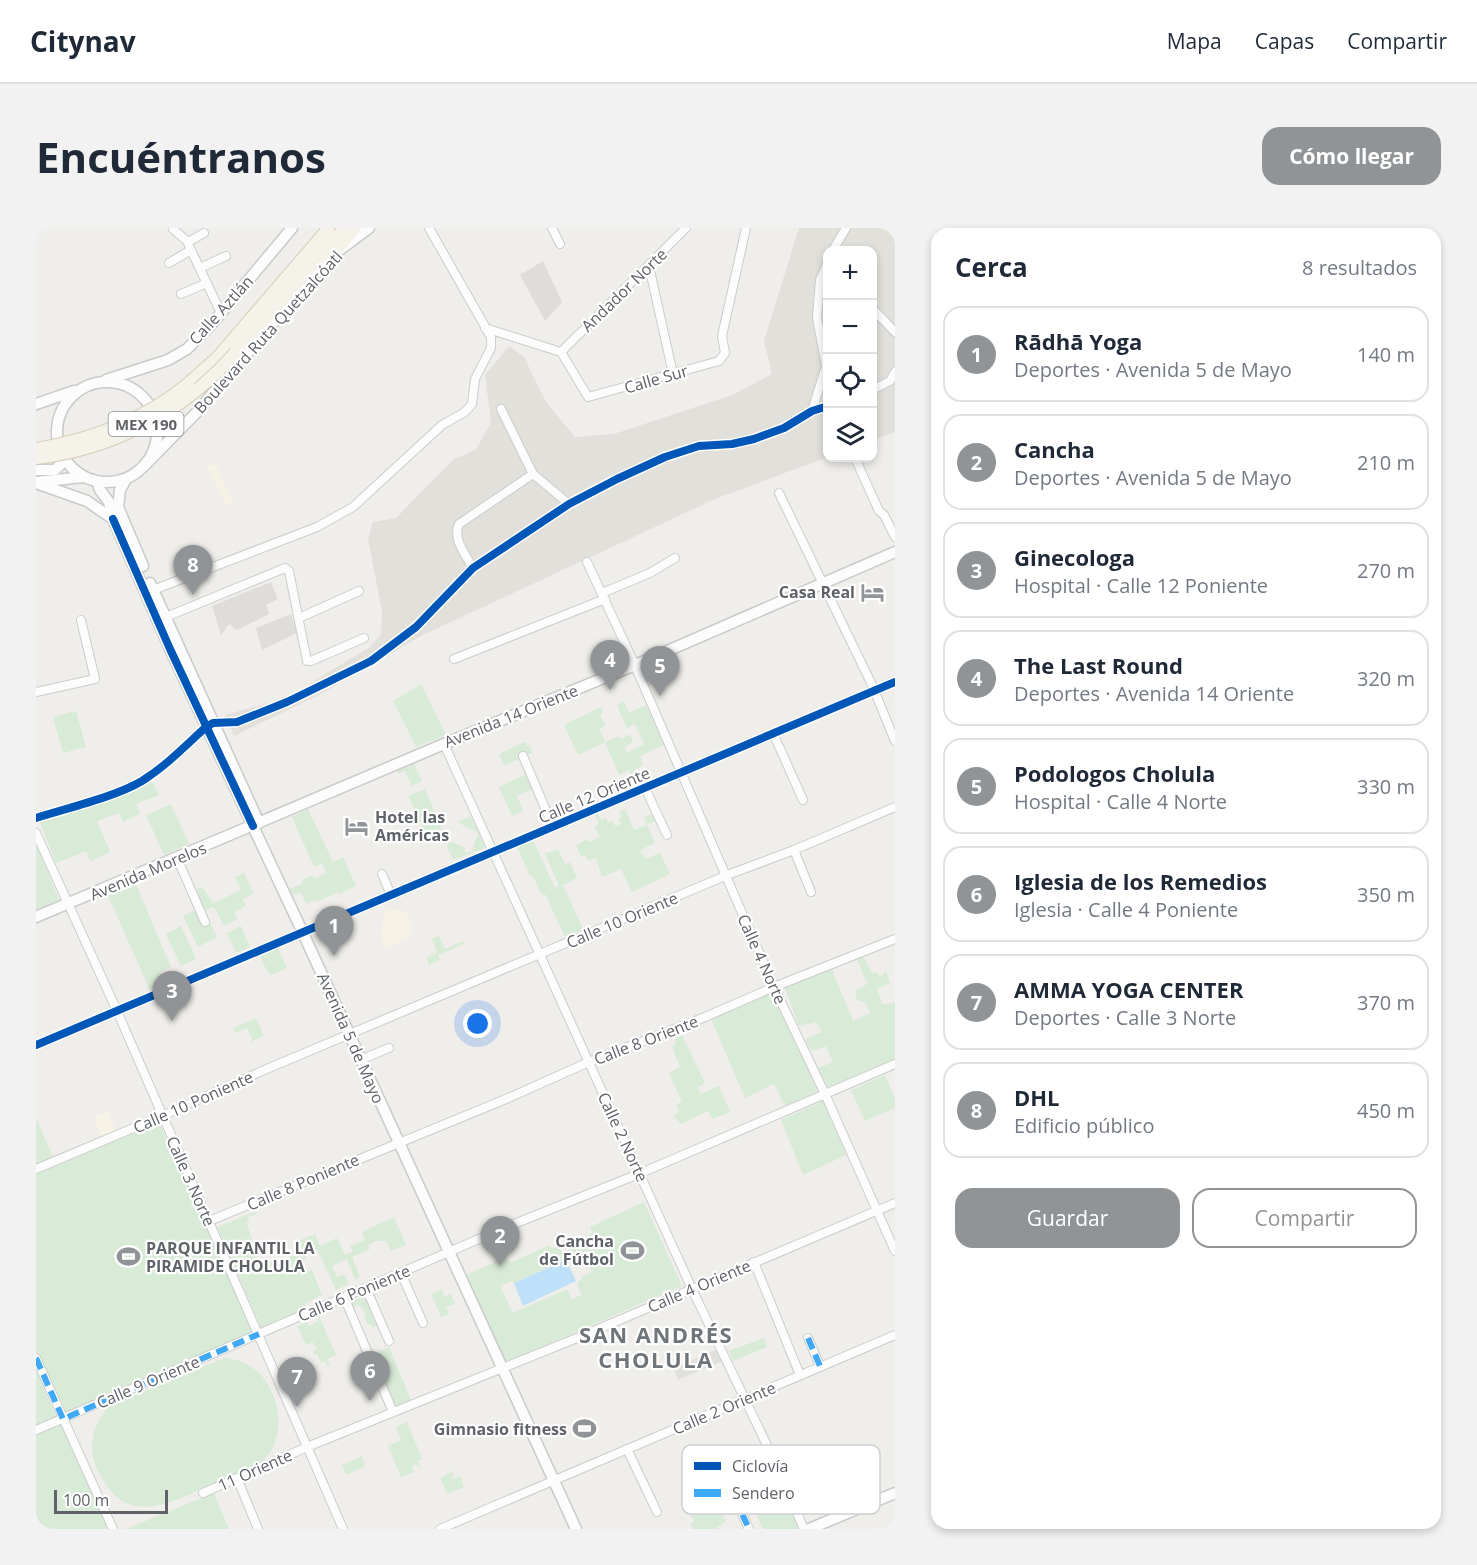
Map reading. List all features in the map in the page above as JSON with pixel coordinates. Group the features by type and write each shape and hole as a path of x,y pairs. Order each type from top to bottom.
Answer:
{"main road":[{"name":"Calle Aztlán","path":"100,382 178,355 197,339 221,313 292,228"},
{"name":"MEX 190","path":"36,458 98,445 147,424 191,396 235,353 345,228"},
{"path":"330,257 355,228"},
{"name":"Boulevard Ruta Quetzalcóatl","path":"144,466 196,413 330,257 369,228"},
{"name":"Boulevard Ruta Quetzalcóatl","path":"36,449 72,442 115,427 156,408 188,384 218,357 327,230"},
{"path":"36,404 100,382 111,382 132,388 148,404 153,413 157,435 151,456 144,466 126,479 97,482 83,477 62,457 57,443 56,428 60,413 68,399 80,389"},
{"path":"36,470 55,470 61,464 62,457"},
{"path":"36,483 83,477"},
{"name":"Avenida 5 de Mayo","path":"126,479 118,496 119,512 166,617 210,725"},
{"path":"87,501 94,493 97,482"},
{"name":"Avenida 5 de Mayo","path":"97,482 109,502 113,519 256,824 360,1060 576,1529"},
{"path":"36,483 87,501 113,519"},
{"name":"Avenida 14 Oriente","path":"256,824 635,665 895,552"},
{"name":"Avenida Morelos","path":"36,917 256,824"},
{"path":"880,1499 895,1493"},
{"path":"807,1529 844,1514"}],"street":[{"path":"153,590 318,527 353,507 442,425 465,412 472,404 475,379 491,348 491,337 429,228"},
{"path":"552,228 560,244"},
{"name":"Andador Norte","path":"561,352 686,228"},
{"name":"Calle Sur","path":"561,352 588,397 723,358 725,353 722,336 746,228"},
{"path":"835,246 846,228"},
{"path":"173,229 190,246 221,313"},
{"path":"169,263 204,233"},
{"path":"840,237 841,246"},
{"path":"200,268 226,256"},
{"path":"649,266 673,374"},
{"path":"823,273 820,280 817,318 823,354"},
{"path":"181,294 207,283"},
{"path":"877,312 895,332"},
{"path":"485,328 561,352"},
{"path":"877,388 890,381 895,372"},
{"path":"812,411 823,377"},
{"path":"36,818 139,783 159,770 210,725 237,723 287,702 371,661 416,627 473,568 569,504 665,457 699,446 732,444 754,439 784,428 823,407"},
{"path":"501,409 533,474 569,504"},
{"path":"857,462 879,511 884,515 895,537"},
{"path":"473,568 457,540 455,531 459,525 533,474"},
{"path":"779,494 824,583 895,741"},
{"path":"454,658 603,596 675,558"},
{"name":"Calle 4 Norte","path":"586,561 635,665 774,987 895,1251"},
{"path":"166,617 285,568 289,571 307,661 364,638"},
{"path":"299,618 359,591"},
{"path":"36,692 95,679 81,620"},
{"name":"Calle 12 Oriente","path":"36,1046 895,682"},
{"path":"773,734 803,800"},
{"name":"Calle 2 Norte","path":"444,744 692,1289 767,1445"},
{"path":"523,756 554,826"},
{"path":"645,788 667,835"},
{"name":"Calle 10 Oriente","path":"349,1035 725,876 794,850 895,807"},
{"name":"Calle 3 Norte","path":"36,833 70,904 343,1529"},
{"path":"794,850 811,892"},
{"path":"177,858 205,922"},
{"path":"382,874 391,895"},
{"name":"Calle 8 Oriente","path":"398,1142 589,1062 895,939"},
{"name":"Calle 10 Poniente","path":"36,1169 349,1035"},
{"path":"360,1060 389,1048"},
{"name":"Calle 6 Poniente","path":"259,1334 895,1064"},
{"name":"Calle 8 Poniente","path":"209,1221 398,1142"},
{"name":"Calle 4 Oriente","path":"393,1412 895,1203"},
{"path":"754,1262 800,1375"},
{"path":"401,1273 423,1323"},
{"path":"366,1288 389,1341"},
{"path":"347,1304 393,1412"},
{"name":"Calle 9 Oriente","path":"36,1430 259,1334"},
{"name":"Calle 2 Oriente","path":"440,1529 895,1335"},
{"path":"808,1338 819,1366"},
{"path":"36,1358 113,1529"},
{"name":"11 Oriente","path":"203,1492 393,1412"},
{"path":"627,1449 657,1512"},
{"path":"237,1478 258,1529"},
{"path":"742,1514 749,1529"},
{"name":"Calle 2 Norte","path":"800,1514 807,1529"}],"shaded area":[{"path":"799,228 895,228 895,432 877,439 877,246 823,246 823,458 715,499 423,635 319,695 234,736 225,715 286,698 370,647 381,634 382,611 368,539 373,522 396,518 453,460 476,449 491,423 485,375 509,346 524,357 546,402 575,437 614,434 732,395 772,374 764,341"},
{"path":"543,261 562,302 545,321 520,275"},
{"path":"215,464 234,503 227,506 207,467"},
{"path":"271,582 278,599 266,605 269,614 237,630 229,624 221,635 212,606"},
{"path":"291,614 297,633 262,650 256,628"},
{"path":"388,909 406,912 407,920 412,921 411,938 401,939 401,942 386,949 381,936 385,912"},
{"path":"108,1112 117,1134 102,1141 94,1116"},
{"path":"718,1349 723,1361 678,1380 673,1368"}],"green space":[{"path":"421,684 446,735 416,747 393,701"},
{"path":"624,701 629,713 646,705 664,745 640,756 643,765 635,769 641,782 636,784 629,770 619,775 605,742 619,736 621,739 630,734 633,742 624,747 627,753 644,744 635,724 627,728 617,705"},
{"path":"601,707 603,712 600,714 605,726 599,729 605,742 578,755 564,725"},
{"path":"76,711 86,747 63,753 53,717"},
{"path":"525,742 532,753 504,766 499,754"},
{"path":"414,764 422,781 412,786 405,771 398,774 397,771"},
{"path":"528,773 534,788 517,796 523,811 512,816 499,787"},
{"path":"152,781 159,795 136,804 140,814 123,822 119,813 97,821 110,852 90,861 86,851 56,863 40,823 132,785 134,789"},
{"path":"425,789 442,829 426,835 408,796"},
{"path":"171,804 189,844 164,855 146,815"},
{"path":"308,809 333,862 343,857 356,886 317,902 316,899 306,904 301,892 293,895 290,889 303,883 302,880 312,875 314,879 326,873 322,863 314,867 292,817"},
{"path":"625,809 634,830 647,825 655,843 640,850 645,859 660,853 670,874 632,892 621,869 602,877 596,858 588,861 585,855 581,857 576,845 587,839 589,842 600,837 594,826 599,824 594,813 597,812 601,820 606,818 608,823 612,821 615,826 621,824 618,818 621,817 619,812"},
{"path":"654,813 657,820 647,825 644,817"},
{"path":"471,816 485,848 453,860 447,847 449,841 465,848 464,851 467,853 472,851 478,833 457,822"},
{"path":"533,840 555,888 559,886 545,854 558,849 565,864 570,862 577,878 563,885 583,929 565,937 545,894 542,895 532,875 530,876 517,847"},
{"path":"36,844 60,902 36,912"},
{"path":"244,873 254,893 243,899 246,906 234,912 237,919 224,926 214,907 205,911 194,891 202,887 213,903 241,890 235,877"},
{"path":"135,882 171,967 160,972 165,984 150,990 108,896"},
{"path":"197,909 204,924 210,922 217,937 198,947 183,916"},
{"path":"181,926 196,959 181,966 166,934"},
{"path":"241,926 250,947 236,953 227,933"},
{"path":"439,936 445,949 463,941 464,944 438,955 440,960 429,965 426,958 437,953 432,939"},
{"path":"278,948 287,968 271,975 260,956"},
{"path":"863,956 872,973 875,972 881,977 886,971 890,983 877,989 883,1005 895,1002 895,1059 828,1088 818,1068 833,1062 826,1046 812,1051 805,1039 822,1032 816,1022 799,1026 784,986 831,967 853,1021 870,1013 866,1003 857,1000 855,991 867,984 857,959"},
{"path":"773,991 818,1092 785,1106 774,1084 745,1098 711,1019"},
{"path":"256,1018 264,1036 251,1042 247,1028 236,1033 233,1028"},
{"path":"682,1035 705,1083 697,1087 700,1094 719,1086 730,1112 712,1119 708,1111 681,1124 676,1118 672,1119 679,1111 677,1104 682,1102 669,1073 680,1067 672,1046 676,1044 675,1039"},
{"path":"885,1075 895,1099 895,1108 865,1121 851,1090"},
{"path":"823,1101 846,1155 803,1175 781,1120"},
{"path":"36,1118 54,1159 36,1165"},
{"name":"PARQUE INFANTIL LA PIRAMIDE CHOLULA","path":"159,1122 256,1334 63,1418 36,1356 36,1171"},
{"path":"644,1202 682,1286 506,1362 462,1277 506,1257 510,1263 550,1245 552,1249 559,1245 563,1253 584,1242 583,1238 592,1233 590,1227","holes":["584,1258 592,1272 583,1276 577,1285 582,1295 572,1299 567,1289 513,1313 500,1286 512,1281 514,1283 565,1260 568,1264"]},
{"path":"256,1211 257,1214 248,1217 249,1221 246,1222 261,1265 275,1260 277,1263 303,1251 299,1241 315,1234 320,1246 337,1238 345,1255 353,1252 350,1246 365,1240 362,1232 394,1217 406,1245 391,1251 386,1241 376,1241 368,1245 370,1249 352,1257 360,1277 355,1279 347,1259 332,1266 337,1277 344,1274 349,1284 336,1290 317,1249 305,1254 306,1259 301,1261 308,1272 312,1270 322,1295 305,1303 308,1309 262,1329 217,1227"},
{"path":"442,1289 445,1297 451,1294 455,1304 446,1307 449,1314 441,1317 431,1294"},
{"path":"364,1296 377,1326 372,1328 370,1324 368,1325 364,1316 366,1314 359,1305 351,1308 348,1303"},
{"path":"319,1316 336,1355 327,1359 330,1366 328,1367 325,1361 321,1363 317,1354 315,1355 313,1351 317,1349 313,1342 306,1345 297,1326 307,1321 309,1326 319,1321 317,1317"},
{"path":"764,1338 767,1347 733,1361 729,1351"},
{"path":"389,1347 411,1400 392,1408 370,1355"},
{"path":"224,1358 238,1360 250,1366 268,1385 277,1406 278,1418 276,1440 271,1450 255,1466 166,1503 146,1507 136,1506 118,1498 99,1473 92,1446 98,1422 109,1406"},
{"path":"36,1371 56,1417 36,1425"},
{"path":"60,1422 108,1529 36,1529 36,1433"},
{"path":"407,1422 422,1459 417,1461 422,1468 412,1466 414,1472 401,1477 388,1446 401,1440 396,1427"},
{"path":"362,1456 365,1466 346,1475 342,1465"},
{"path":"451,1471 454,1475 453,1479 460,1476 464,1487 447,1494 440,1478 449,1473 452,1474"},
{"path":"214,1493 229,1529 126,1529"},
{"path":"685,1514 723,1514 726,1522 717,1527 718,1529 692,1529 691,1523 694,1521 691,1515"},
{"path":"792,1514 799,1529 763,1529 757,1516"}],"water":[{"path":"566,1260 576,1281 523,1306 514,1283"}],"marked path":[{"path":"36,1358 63,1419 259,1334"},
{"path":"808,1338 820,1366"},
{"path":"742,1514 749,1529"}],"cycle path":[{"path":"36,818 131,787 159,769 213,723 237,722 287,702 371,661 416,627 473,568 569,504 665,457 699,446 732,444 754,439 784,428 812,411 823,408"},
{"path":"113,519 170,649 253,826"},
{"path":"36,1045 895,682"}],"place":[{"name":"Casa Real","path":"873,592"},
{"name":"DHL","path":"193,595"},
{"name":"The Last Round","path":"610,690"},
{"name":"Podologos Cholula","path":"660,696"},
{"name":"Hotel las Américas","path":"357,826"},
{"name":"Rādhā Yoga","path":"334,956"},
{"name":"Ginecologa","path":"172,1021"},
{"name":"Cancha de Fútbol","path":"632,1250"},
{"name":"PARQUE INFANTIL LA PIRAMIDE CHOLULA","path":"128,1257"},
{"name":"Cancha","path":"500,1266"},
{"name":"Iglesia de los Remedios","path":"370,1401"},
{"name":"AMMA YOGA CENTER","path":"297,1407"},
{"name":"Gimnasio fitness","path":"585,1429"}],"district":[{"name":"SAN ANDRÉS CHOLULA","path":"656,1346"}]}
